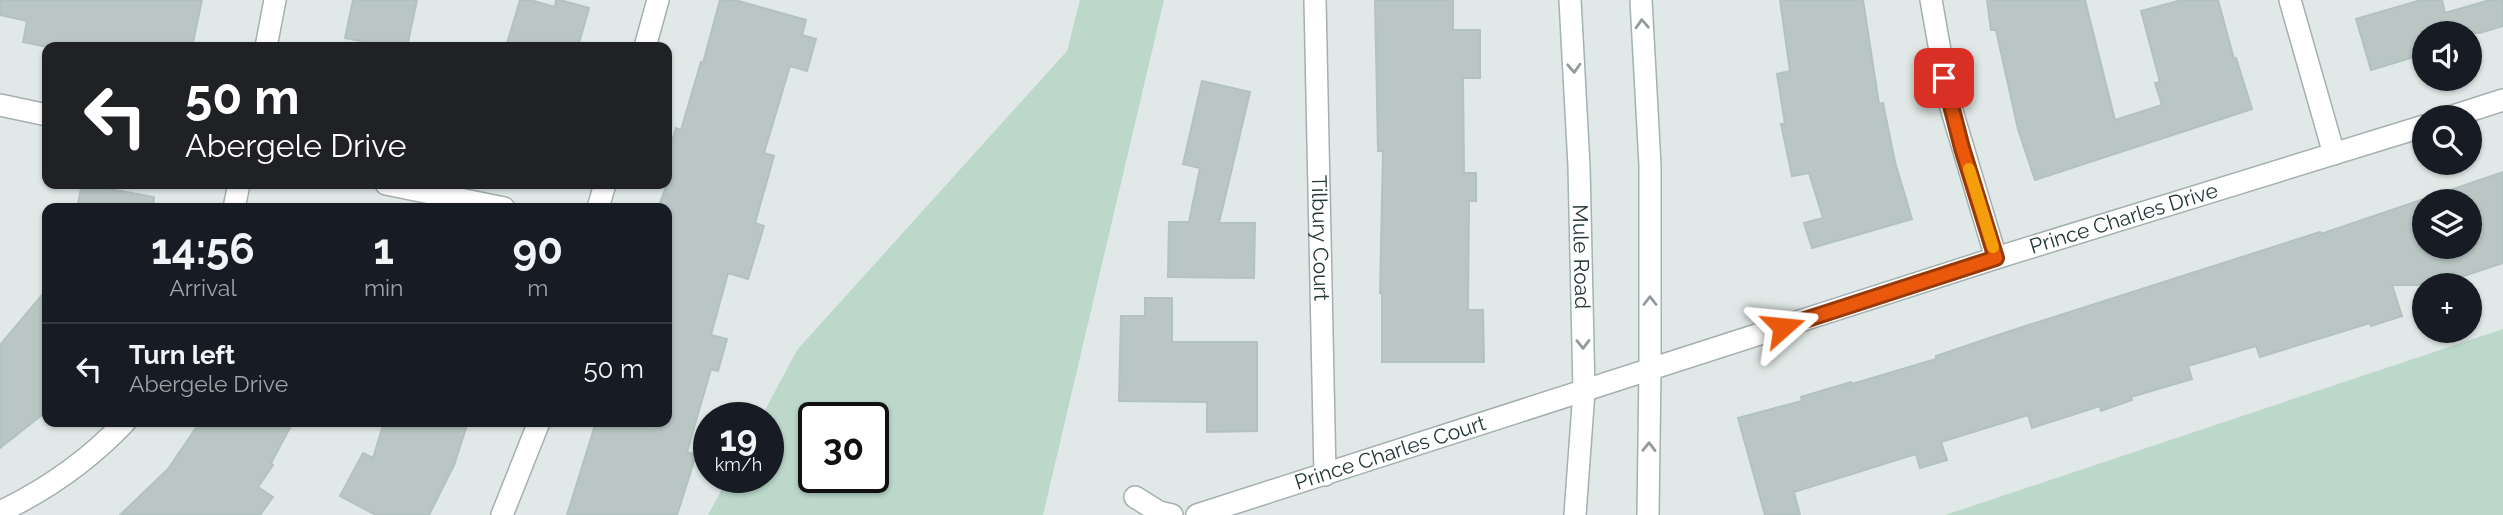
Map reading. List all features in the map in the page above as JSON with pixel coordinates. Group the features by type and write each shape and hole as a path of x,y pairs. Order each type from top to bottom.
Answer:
{"street":[{"path":"267,42 275,0"},
{"path":"646,42 658,0"},
{"name":"Tilbury Court","path":"1314,0 1325,475"},
{"name":"Mule Road","path":"1570,0 1579,166 1584,391 1575,515"},
{"path":"1641,0 1650,165 1648,515"},
{"path":"1931,0 1950,101 1996,258"},
{"path":"2290,0 2334,154"},
{"path":"2482,107 2503,100"},
{"path":"0,106 42,114"},
{"name":"Prince Charles Drive","path":"1584,391 1996,258 2412,130"},
{"path":"411,189 479,203"},
{"name":"Prince Charles Court","path":"1197,515 1584,391"},
{"path":"0,512 44,488 105,443 120,427"},
{"path":"502,515 537,427"},
{"path":"1135,497 1159,512 1172,515"}],"green space":[{"path":"1080,0 1164,0 1043,515 708,515 720,493 784,493 784,402 769,402 797,350 1067,51"},
{"path":"2503,329 2503,515 1945,515 2461,343 2482,343 2482,336"}],"building":[{"path":"0,0 202,0 193,42 42,42 42,46 23,42 27,21 0,15"},
{"path":"353,0 417,0 408,42 365,42 345,38"},
{"path":"520,0 555,7 556,0 560,0 589,8 579,42 507,42"},
{"path":"720,0 735,0 806,20 802,35 816,39 807,71 790,66 764,153 774,156 755,223 764,226 748,279 728,273 711,335 727,339 718,371 711,369 701,402 693,402 693,431 687,452 693,454 693,464 677,515 567,515 594,427 672,427 672,203 660,203 665,189 672,189 672,142 676,128 681,130 701,62 703,63"},
{"path":"1375,0 1453,0 1453,30 1480,30 1480,78 1463,78 1464,173 1476,173 1476,201 1469,201 1468,310 1483,310 1484,362 1382,362 1380,293 1383,151 1378,151"},
{"path":"1780,0 1863,0 1879,104 1883,103 1895,162 1912,219 1812,248 1804,223 1823,218 1809,173 1792,176 1781,124 1785,124 1777,74 1790,71"},
{"path":"1987,0 2085,0 2115,120 2162,105 2155,83 2160,82 2141,11 2182,0 2218,0 2234,59 2236,58 2252,109 2035,180 2018,129 1996,30 1991,30"},
{"path":"2421,0 2442,0 2445,13 2490,0 2503,0 2503,26 2482,32 2482,21 2412,21 2412,58 2371,70 2356,19"},
{"path":"1202,81 1250,92 1219,223 1255,223 1254,278 1168,277 1169,222 1189,222 1200,168 1183,164"},
{"path":"2503,172 2503,263 2473,273 2412,273 2412,285 2392,285 2402,316 2371,326 2370,323 2260,357 2256,346 2188,366 2192,379 2131,397 2132,400 2101,411 2100,406 2032,428 2028,415 1941,442 1947,460 1920,468 1916,454 1794,492 1800,515 1765,515 1738,418 1802,401 1801,397 1851,382 1852,384 1936,359 1936,356 2004,333 2320,232 2321,234 2412,203 2412,259 2482,259 2482,189 2453,189"},
{"path":"81,189 110,189 154,197 153,203 78,203"},
{"path":"42,295 42,415 0,448 0,345"},
{"path":"1145,298 1172,298 1172,342 1257,342 1257,431 1207,432 1207,402 1119,401 1121,316 1145,316"},
{"path":"197,427 290,427 271,463 273,465 258,487 273,497 260,515 120,515 168,469"},
{"path":"382,427 466,427 454,465 429,515 376,515 340,496 363,453 373,458"}],"slow traffic":[{"path":"1969,169 1993,247"}],"route":[{"path":"1783,327 1996,258 1962,148 1944,78"}]}
